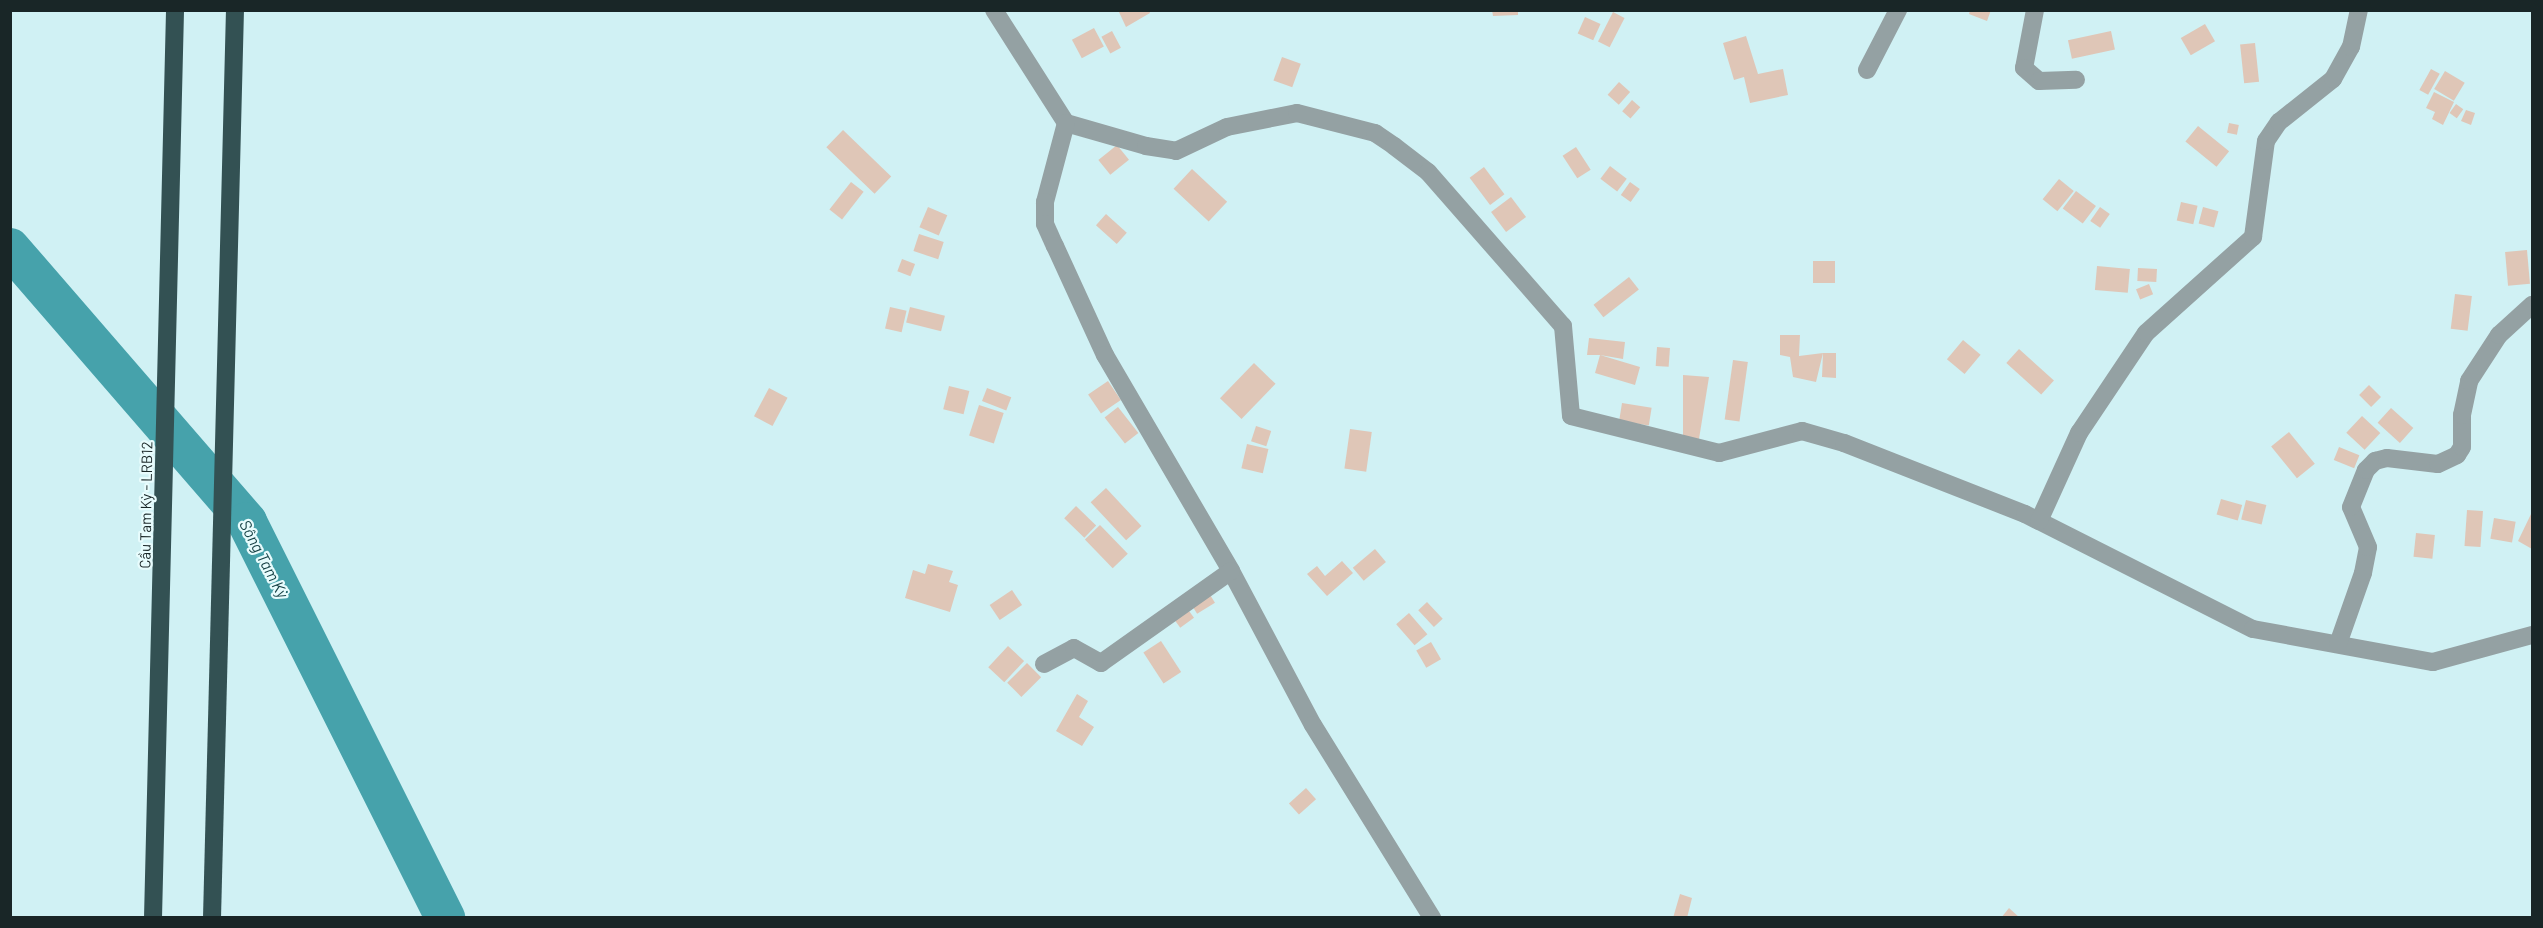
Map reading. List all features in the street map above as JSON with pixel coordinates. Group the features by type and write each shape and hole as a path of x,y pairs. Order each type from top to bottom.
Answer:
{"highway":[{"name":"Cầu Tam Kỳ - LRB12","path":"153,918 175,10"},
{"path":"212,918 235,10"}],"street":[{"path":"994,10 1066,123 1176,151 1227,127 1297,113 1375,133 1428,172 1563,326 1570,416 1719,453 1802,430 1855,447 2039,521 2253,629 2433,662 2532,635"},
{"path":"1867,70 1898,10"},
{"path":"2035,10 2024,68 2039,81 2076,80"},
{"path":"2039,521 2079,434 2146,333 2253,237 2266,141 2278,122 2333,79 2351,47 2359,10"},
{"path":"1066,123 1045,201 1045,224 1105,356 1232,571 1313,725 1432,918"},
{"path":"2338,644 2365,565 2368,548 2351,507 2366,470 2375,461 2387,458 2438,464 2457,456 2462,447 2462,415 2469,381 2499,335 2532,304"},
{"path":"1044,664 1074,648 1101,663 1232,571"}],"building":[{"path":"1118,10 1149,10 1150,13 1126,27"},
{"path":"1492,10 1518,10 1518,15 1493,16"},
{"path":"1970,10 1991,10 1987,21 1969,14"},
{"path":"1613,12 1625,18 1610,47 1598,41"},
{"path":"1585,17 1601,24 1593,40 1578,33"},
{"path":"2205,24 2215,41 2191,55 2181,38"},
{"path":"1094,28 1104,47 1082,58 1072,40"},
{"path":"1112,31 1121,48 1110,53 1101,37"},
{"path":"2111,31 2115,50 2072,59 2068,40"},
{"path":"1746,36 1758,74 1783,69 1788,95 1750,103 1744,77 1734,80 1723,43"},
{"path":"2255,43 2259,82 2244,83 2240,45"},
{"path":"1282,57 1301,64 1292,87 1273,80"},
{"path":"2431,69 2440,74 2428,95 2419,90"},
{"path":"2445,71 2465,83 2454,101 2434,89"},
{"path":"1619,82 1630,92 1619,105 1608,95"},
{"path":"2434,92 2454,102 2443,125 2432,119 2435,112 2426,108"},
{"path":"1632,100 1640,107 1630,119 1622,111"},
{"path":"2456,104 2463,109 2457,118 2450,113"},
{"path":"2466,110 2475,113 2471,125 2461,121"},
{"path":"2229,123 2239,125 2237,135 2227,133"},
{"path":"2198,126 2229,151 2216,167 2185,142"},
{"path":"843,130 891,177 875,194 826,147"},
{"path":"1117,145 1129,160 1110,175 1098,160"},
{"path":"1576,147 1591,170 1577,178 1563,156"},
{"path":"1610,166 1627,179 1617,191 1600,179"},
{"path":"1484,167 1504,194 1490,205 1470,178"},
{"path":"1192,169 1227,202 1209,221 1174,189"},
{"path":"2059,179 2074,191 2057,211 2043,199"},
{"path":"851,182 864,192 842,219 829,210"},
{"path":"1630,182 1640,189 1631,202 1621,195"},
{"path":"2076,191 2096,206 2083,224 2063,209"},
{"path":"1511,197 1526,217 1506,232 1491,212"},
{"path":"2181,202 2198,206 2193,224 2177,221"},
{"path":"928,207 947,215 939,235 919,227"},
{"path":"2100,207 2110,214 2100,228 2090,221"},
{"path":"2203,207 2218,211 2214,228 2199,223"},
{"path":"1106,214 1127,233 1117,244 1096,225"},
{"path":"919,234 944,242 938,259 913,251"},
{"path":"2527,250 2530,284 2508,286 2505,252"},
{"path":"902,259 915,264 910,276 897,271"},
{"path":"1813,261 1835,261 1835,283 1813,283"},
{"path":"2097,266 2130,269 2128,293 2095,290"},
{"path":"2138,268 2157,269 2156,282 2137,281"},
{"path":"1629,277 1639,290 1603,317 1594,305"},
{"path":"2149,284 2153,294 2140,299 2136,289"},
{"path":"2455,294 2472,296 2468,331 2451,329"},
{"path":"890,307 907,311 902,332 885,328"},
{"path":"910,307 945,316 941,331 906,323"},
{"path":"1780,335 1800,335 1799,356 1823,353 1816,382 1793,377 1790,357 1780,355"},
{"path":"1589,338 1625,342 1623,359 1587,355"},
{"path":"1963,340 1981,355 1965,374 1947,359"},
{"path":"1657,347 1670,348 1669,367 1656,366"},
{"path":"2019,349 2054,380 2041,395 2006,363"},
{"path":"1823,353 1836,353 1836,378 1822,377"},
{"path":"1600,355 1640,367 1635,385 1595,373"},
{"path":"1733,360 1748,362 1740,422 1725,419"},
{"path":"1254,363 1276,384 1242,419 1220,398"},
{"path":"1683,375 1709,377 1699,439 1683,437"},
{"path":"1108,381 1121,400 1101,413 1088,394"},
{"path":"2369,385 2381,397 2371,407 2359,395"},
{"path":"949,386 969,391 964,414 943,409"},
{"path":"769,388 788,398 773,426 754,416"},
{"path":"987,388 1011,397 1006,410 982,401"},
{"path":"1622,403 1652,408 1649,425 1619,421"},
{"path":"979,405 1004,413 994,443 969,435"},
{"path":"1118,407 1138,433 1125,443 1105,417"},
{"path":"2391,408 2413,428 2400,443 2378,423"},
{"path":"2362,416 2380,433 2365,450 2346,433"},
{"path":"1256,426 1271,431 1266,446 1251,441"},
{"path":"1350,429 1372,432 1366,472 1344,469"},
{"path":"2289,432 2315,464 2297,478 2271,446"},
{"path":"1247,444 1268,449 1263,473 1241,468"},
{"path":"2339,447 2359,455 2354,468 2334,460"},
{"path":"1106,488 1141,526 1126,540 1091,502"},
{"path":"2221,499 2242,505 2238,520 2217,514"},
{"path":"2246,500 2266,505 2262,524 2241,519"},
{"path":"1076,506 1096,525 1084,538 1064,518"},
{"path":"2467,510 2483,511 2480,547 2464,546"},
{"path":"2532,512 2532,549 2518,541"},
{"path":"2494,518 2516,522 2512,543 2490,539"},
{"path":"1100,525 1128,554 1113,568 1085,540"},
{"path":"2416,533 2435,535 2432,559 2413,557"},
{"path":"1375,549 1386,562 1364,581 1353,568"},
{"path":"1342,561 1353,573 1327,596 1307,574 1317,566 1325,576"},
{"path":"928,564 953,571 949,582 958,585 950,612 905,598 913,570 925,574"},
{"path":"1012,590 1022,605 1000,620 990,605"},
{"path":"1207,590 1215,603 1197,614 1189,601"},
{"path":"1427,602 1443,619 1434,627 1418,610"},
{"path":"1184,604 1194,618 1180,628 1170,614"},
{"path":"1409,613 1427,634 1415,645 1396,624"},
{"path":"1161,641 1181,672 1164,683 1143,652"},
{"path":"1431,642 1441,659 1426,668 1416,650"},
{"path":"1008,646 1024,661 1004,682 988,667"},
{"path":"1027,663 1041,677 1021,697 1007,683"},
{"path":"1077,694 1088,701 1079,717 1094,727 1082,746 1056,731"},
{"path":"1306,788 1316,799 1299,815 1289,803"},
{"path":"1680,894 1692,898 1687,918 1673,918"},
{"path":"2009,908 2020,918 2001,918"}],"waterway":[{"name":"Sông Tam Kỳ","path":"10,248 247,522 445,918"}]}
